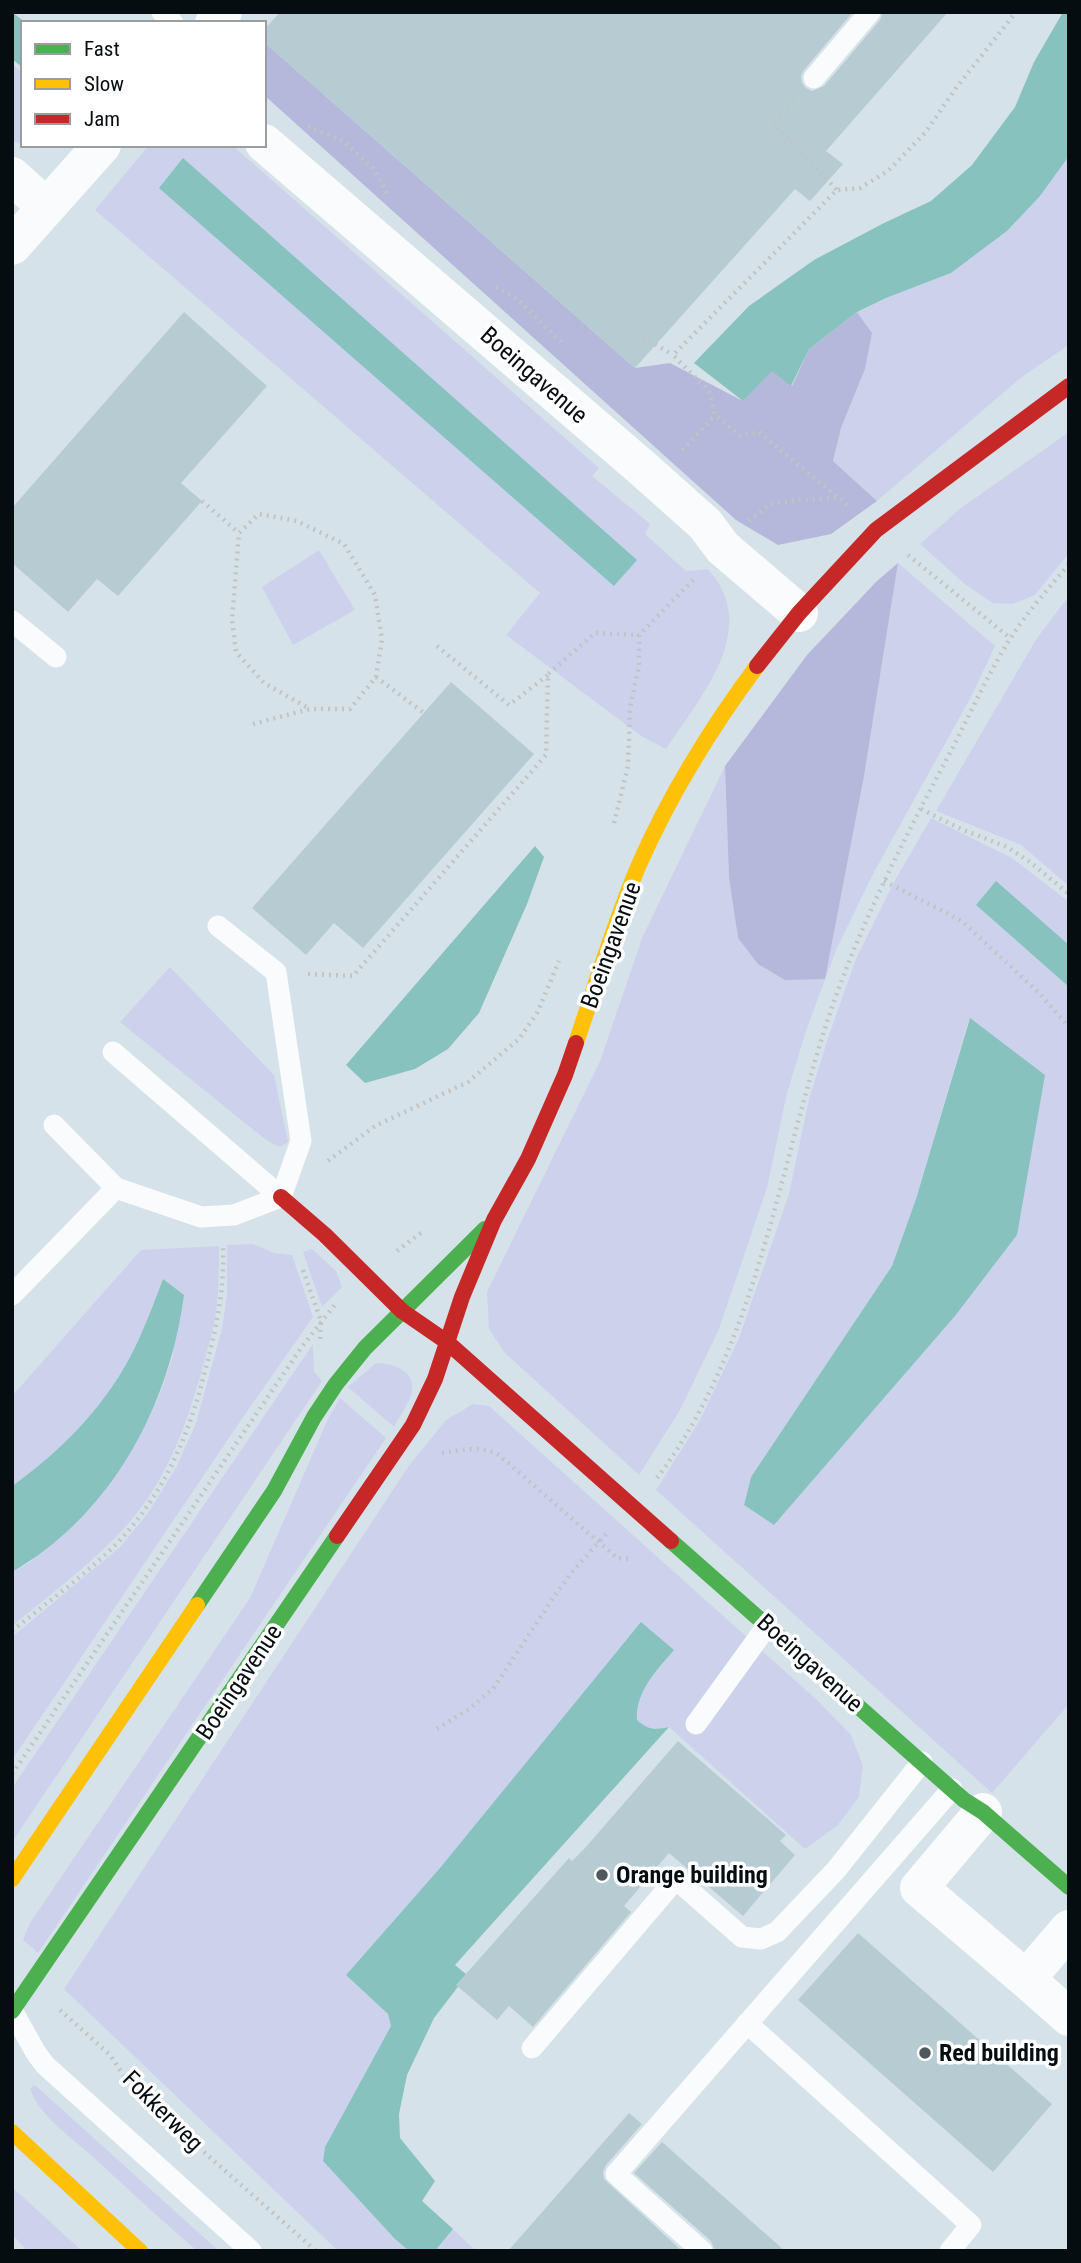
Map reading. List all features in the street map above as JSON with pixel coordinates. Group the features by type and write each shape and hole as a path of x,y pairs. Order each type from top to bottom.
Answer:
{"street":[{"name":"Boeingavenue","path":"266,145 705,524 734,536 799,613"},
{"path":"12,246 100,147"},
{"path":"12,176 46,207"},
{"name":"Boeingavenue","path":"12,2011 412,1425 435,1380 462,1297 494,1220 528,1159 565,1075 639,866 691,764 709,735 746,680 799,613 876,530 1069,386"},
{"name":"Boeingavenue","path":"281,1197 309,1219 402,1311 447,1342 952,1789 1069,1886"},
{"name":"Boeingavenue","path":"12,1879 274,1491 314,1417 336,1384 365,1348 494,1220"},
{"path":"983,1812 919,1888 1069,2017"},
{"path":"1026,1979 1069,1929"},
{"path":"12,2132 140,2251"}],"lane":[{"path":"814,78 870,12"},
{"path":"12,621 56,657"},
{"path":"54,1125 116,1188 201,1217 234,1215 281,1197 301,1141 276,972 218,926"},
{"name":"Boeingavenue","path":"113,1052 281,1197"},
{"path":"12,1295 116,1188"},
{"path":"696,1724 767,1626"},
{"path":"532,2048 676,1879 742,1937 761,1939 777,1932 836,1870 922,1762"},
{"path":"702,2251 616,2174 952,1789"},
{"name":"Fokkerweg","path":"12,2011 36,2053 46,2064 251,2251"},
{"path":"747,2023 971,2225 950,2251"}],"path":[{"path":"673,355 837,190 860,188 888,171 925,133 956,88 1016,12"},
{"path":"814,78 774,124 837,190"},
{"path":"643,337 673,355 709,391 715,415 740,436 759,432 1010,638"},
{"path":"682,451 715,415"},
{"path":"610,834 628,766 630,708 639,665 639,635 734,536 770,504 839,498"},
{"path":"202,501 240,533"},
{"path":"253,724 310,709 350,709 376,677 382,639 374,595 344,544 296,521 258,514 240,533 232,620 236,652 264,683 310,709"},
{"path":"651,1485 707,1399 730,1346 761,1259 831,1010 884,881 1010,638 1069,564"},
{"path":"438,646 509,705 595,633 639,635"},
{"path":"276,972 353,976 546,755 548,674"},
{"path":"376,677 424,713"},
{"path":"920,808 961,829 1007,847 1069,894"},
{"path":"884,881 962,921 1040,994 1069,1027"},
{"path":"281,1197 374,1126 468,1082 519,1039 537,1013 563,952"},
{"path":"12,1631 108,1552 142,1514 170,1471 193,1417 219,1315 224,1264 221,1215"},
{"path":"12,1774 316,1327 332,1307 367,1276"},
{"path":"438,1729 469,1709 492,1689 555,1595 599,1542"},
{"name":"Fokkerweg","path":"31,1985 110,2055 129,2083 162,2115 316,2251"}],"shaded area":[{"path":"12,12 23,21 21,21 21,66 12,59"},
{"path":"1063,12 1069,12 1069,156 1040,196 1007,231 951,273 857,312 809,349 791,386 772,371 743,401 694,363 749,306 814,260 931,201 972,165 1015,107 1034,62"},
{"path":"266,44 635,368 670,363 743,401 772,370 792,386 809,349 857,312 872,333 865,369 841,428 833,461 877,501 831,534 778,545 736,520 266,97"},
{"path":"12,64 21,71 21,143 12,141"},
{"path":"147,147 234,147 599,468 592,476 650,524 645,534 686,571 708,569 723,592 729,615 727,639 720,662 708,685 666,749 641,736 506,635 540,593 95,210"},
{"path":"1069,156 1069,345 1023,376 877,501 833,461 841,428 865,369 872,334 857,312 951,273 1007,231 1040,196"},
{"path":"183,158 637,560 614,586 159,188"},
{"path":"1069,432 1069,553 1035,595 1012,604 993,603 966,585 920,544 961,508"},
{"path":"319,550 355,610 293,645 262,587"},
{"path":"898,563 995,646 973,693 873,874 836,950 807,1028 787,1093 767,1188 719,1329 680,1410 639,1475 505,1353 489,1329 487,1292 601,1059 642,938 725,766 729,878 738,938 825,979 864,776"},
{"path":"898,563 864,776 825,979 785,980 758,964 738,938 729,878 725,766 807,655 877,581"},
{"path":"1069,596 1069,886 1021,845 936,811 1037,638"},
{"path":"931,818 1012,858 1069,902 1069,945 996,882 976,905 1069,987 1069,1704 992,1793 656,1490 700,1420 739,1338 789,1194 809,1099 829,1035 856,959 893,884","holes":["969,1019 1017,1235 955,1316 775,1524 744,1505 751,1477 892,1266 916,1199"]},
{"path":"535,846 544,857 527,904 479,1013 448,1049 415,1069 365,1083 346,1065"},
{"path":"996,881 1069,945 1069,987 976,905"},
{"path":"170,967 274,1075 288,1142 280,1147 266,1140 120,1022"},
{"path":"970,1018 1045,1075 1017,1235 955,1316 774,1525 744,1505 751,1477 892,1266 916,1199"},
{"path":"253,1244 274,1253 292,1255 313,1317 12,1760 12,1637 120,1547 148,1513 177,1466 196,1423 222,1329 227,1295 227,1245"},
{"path":"219,1246 218,1297 211,1335 190,1409 165,1469 142,1506 115,1538 12,1626 12,1572 30,1562 117,1474 161,1391 173,1355 163,1279 134,1349 106,1396 62,1445 12,1486 12,1396 141,1250"},
{"path":"312,1249 336,1271 342,1287 322,1307 303,1252"},
{"path":"163,1279 184,1295 165,1377 130,1454 79,1520 47,1548 12,1572 12,1486 63,1444 106,1395 134,1349"},
{"path":"313,1344 314,1371 322,1381 12,1842 12,1788"},
{"path":"376,1363 401,1369 412,1384 409,1400 394,1427 348,1387"},
{"path":"340,1398 386,1438 38,1953 23,1940 30,1923 250,1598 328,1419"},
{"path":"473,1404 489,1406 817,1700 851,1735 863,1766 859,1797 837,1826 805,1849 669,1727 652,1728 637,1720 643,1691 674,1650 440,1868 346,1975 388,2014 391,2026 325,2147 323,2161 409,2251 338,2251 64,1989 408,1467 446,1420"},
{"path":"641,1622 674,1650 643,1691 637,1720 652,1728 669,1727 455,1965 467,1975 434,2018 407,2075 399,2114 400,2138 435,2181 422,2201 453,2229 435,2251 409,2251 323,2161 325,2147 391,2026 388,2014 346,1975 440,1868"},
{"path":"35,2085 219,2251 197,2251 57,2126 35,2099 30,2089"},
{"path":"12,2187 82,2251 27,2251 12,2234"},
{"path":"453,2229 476,2251 435,2251"}],"building":[{"path":"280,12 853,12 804,70 802,83 812,91 824,86 880,20 883,12 948,12 826,151 843,164 810,201 795,189 635,368 266,44 266,28"},
{"path":"184,312 267,386 181,483 202,501 118,596 97,579 68,612 12,563 12,508"},
{"path":"451,682 534,754 363,948 334,923 306,955 252,908"},
{"name":"Orange building","path":"678,1741 786,1835 780,1841 795,1855 743,1916 669,1853 624,1906 631,1912 533,2027 509,2006 497,2020 456,1985 569,1858 572,1861 585,1848"},
{"name":"Red building","path":"858,1933 1052,2104 993,2172 798,2000"},
{"path":"629,2113 642,2124 606,2165 604,2179 682,2251 508,2251"},
{"path":"662,2142 785,2251 715,2251 711,2241 634,2173"}],"traffic: fast":[{"path":"197,1605 274,1491 314,1417 336,1384 365,1348 485,1229"},
{"path":"12,2011 337,1536"},
{"path":"671,1541 964,1800 983,1812 1069,1887"}],"traffic: slow":[{"path":"576,1043 621,910 650,841 692,763 757,666"},
{"path":"12,1879 197,1605"},
{"path":"12,2132 140,2251"}],"traffic: jam":[{"path":"757,666 799,613 876,530 1069,386"},
{"path":"337,1536 413,1425 435,1379 462,1297 494,1220 528,1159 576,1043"},
{"path":"281,1197 325,1235 402,1311 447,1342 671,1541"}],"place":[{"name":"Orange building","path":"602,1875"},
{"name":"Red building","path":"925,2053"}]}
